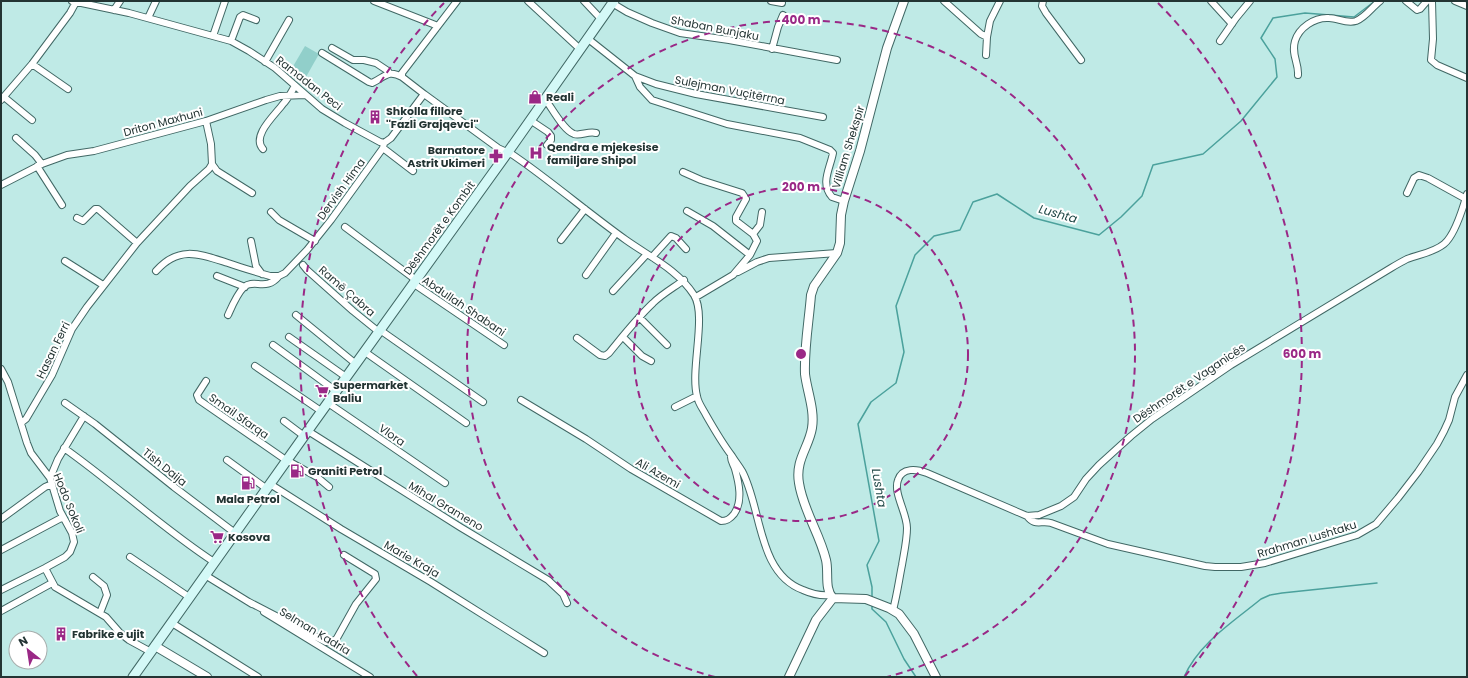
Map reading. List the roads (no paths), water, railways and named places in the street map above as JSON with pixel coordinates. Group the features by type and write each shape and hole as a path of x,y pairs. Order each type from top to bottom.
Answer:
{"main road":[{"name":"Dëshmorët e Kombit","path":"133,677 336,390 365,352 508,152 613,2"}],"street":[{"path":"32,120 2,98 32,64 70,13 74,1"},
{"name":"Ramadan Peci","path":"74,1 148,18 231,41 250,51 285,76 322,109 383,146"},
{"path":"114,10 120,1"},
{"path":"148,18 156,1"},
{"path":"213,36 225,1"},
{"path":"374,1 438,26"},
{"path":"402,77 404,69 456,1"},
{"path":"528,1 580,49"},
{"path":"584,1 601,19"},
{"path":"771,1 782,3"},
{"name":"Villiam Shekspir","path":"831,596 828,584 826,560 798,482 803,452 812,428 805,356 811,295 814,286 837,253 840,243 841,215 844,201 860,152 887,48 904,1"},
{"path":"944,1 981,34 987,37"},
{"path":"986,55 990,21 1000,1"},
{"path":"1043,1 1043,8 1052,22 1081,60"},
{"path":"1211,1 1232,24"},
{"path":"1220,41 1250,1"},
{"path":"1298,75 1294,48 1298,34 1302,28 1315,21 1328,17 1347,22 1356,21 1364,16 1380,1"},
{"path":"1406,1 1417,10 1427,1"},
{"path":"1432,1 1433,39 1431,60 1437,65 1467,78"},
{"path":"1455,1 1467,6"},
{"name":"Shaban Bunjaku","path":"613,2 627,12 652,24 680,33 729,40 837,60"},
{"path":"231,41 240,17 243,15 256,20"},
{"name":"Shaban Bunjaku","path":"772,49 783,15"},
{"name":"Ramadan Peci","path":"265,62 289,20"},
{"name":"Sulejman Vuçitërrna","path":"588,38 635,76 656,84 696,94 823,117"},
{"path":"332,48 353,60 364,60 376,63 389,73"},
{"path":"322,53 372,83 389,73 394,73 402,77 498,148 508,152 542,176 616,233 650,255 684,280 698,302 699,318 696,396 746,480 762,535 771,558 778,570 791,584 800,589 817,595 866,600 894,611 914,634 936,677"},
{"path":"32,64 68,89"},
{"name":"Sulejman Vuçitërrna","path":"635,76 640,87 652,100 727,124 800,138 830,150 833,153 826,176 826,186 832,197 844,201"},
{"path":"263,149 260,146 259,141 266,124 295,86"},
{"path":"413,171 383,146 391,138 424,94"},
{"name":"Driton Maxhuni","path":"1,185 39,165 67,155 94,151 206,121 266,100 289,95 305,95"},
{"path":"545,99 560,121 572,133 596,133"},
{"path":"530,120 551,136 551,140 547,145"},
{"path":"206,121 211,144 212,164 217,171 252,193"},
{"path":"16,138 35,155 39,165 62,205"},
{"name":"Dervish Hima","path":"245,287 250,284 268,284 291,268 315,241 383,146"},
{"name":"Hasan Ferri","path":"21,423 28,416 52,375 72,329 103,286 137,244 190,186 209,169 212,164"},
{"path":"683,172 701,180 742,193 746,198 736,217 736,221 753,234 757,241 750,255 730,278 696,297"},
{"path":"1407,194 1414,178 1419,175 1466,196"},
{"name":"Dëshmorët e Vaganicës","path":"1027,516 1045,513 1068,502 1074,497 1092,472 1130,436 1210,379 1402,262 1431,252 1443,245 1448,241 1454,230 1466,196"},
{"path":"77,218 83,221 95,209 98,209 137,244"},
{"path":"561,240 584,209"},
{"path":"687,211 713,226 750,255"},
{"path":"271,212 279,220 315,241"},
{"path":"753,234 762,221 762,212"},
{"name":"Abdullah Shabani","path":"345,228 415,282 504,345"},
{"path":"586,275 616,233"},
{"path":"613,291 671,236 676,238 686,249"},
{"path":"251,241 256,266 262,274"},
{"path":"736,272 740,272 757,262 769,258 837,253"},
{"path":"156,271 172,258 188,254 199,254 262,274 279,276"},
{"path":"65,261 103,286"},
{"name":"Ramë Çabra","path":"303,265 353,311 380,331"},
{"path":"217,276 245,287 228,314"},
{"path":"577,338 600,355 605,356 639,317 661,296 684,280"},
{"path":"296,315 356,364"},
{"path":"639,317 668,345"},
{"path":"380,331 483,402"},
{"path":"289,337 346,377"},
{"path":"622,337 642,356 651,361"},
{"path":"273,345 336,390"},
{"path":"365,352 466,423"},
{"path":"255,366 321,411"},
{"name":"Hodo Sokoli","path":"1,369 8,382 26,443 51,481 63,517 74,538 73,547 65,557 1,590"},
{"name":"Rrahman Lushtaku","path":"1027,516 1035,523 1046,521 1101,542 1209,567 1241,567 1265,563 1350,538 1365,532 1376,524 1418,472 1444,431 1456,398 1467,375"},
{"name":"Smail Sfarqa","path":"206,381 197,395 199,400 287,461"},
{"path":"675,407 696,396"},
{"name":"Ali Azemi","path":"521,400 586,439 631,469 721,521 729,519 739,503 738,482 731,460 732,456"},
{"name":"Tish Daija","path":"65,403 84,416 235,533"},
{"name":"Vlora","path":"328,403 445,483"},
{"path":"1,519 51,481 64,448 84,416"},
{"path":"284,421 306,433"},
{"name":"Mihal Grameno","path":"306,433 548,580 563,594 568,603"},
{"path":"64,448 113,484 168,530 214,562"},
{"name":"Marie Kraja","path":"226,460 465,603 544,653"},
{"path":"287,461 317,477 329,487"},
{"path":"894,611 907,534 906,520 897,485 898,479 905,471 914,470 927,473 1027,516"},
{"path":"1,550 63,517"},
{"name":"Selman Kadria","path":"249,602 276,615 318,639 326,642 332,642 337,638 356,604 376,579 374,574 344,555"},
{"path":"130,557 189,597"},
{"path":"45,568 52,583 61,591 106,617 129,640 153,649 206,677"},
{"name":"Selman Kadria","path":"205,575 249,602 273,619 370,677"},
{"path":"93,577 104,586 107,595 100,613"},
{"path":"1,611 52,583"},
{"path":"789,677 816,620 831,596"},
{"path":"172,623 258,677"}],"waterway":[{"name":"Lushta","path":"872,599 872,587 867,565 879,541 858,424 871,402 896,383 904,352 896,306 915,255 934,236 960,230 973,202 997,194 1034,218 1099,235 1121,217 1142,196 1153,165 1203,154 1241,121 1277,77 1275,59 1261,38 1273,18 1305,13 1354,17 1375,1"},
{"path":"1184,677 1190,665 1208,643 1261,599 1270,595 1282,593 1377,583"},
{"name":"Lushta","path":"872,604 872,609 886,622 904,659 916,677"}],"place":[{"name":"Reali","path":"535,97"},
{"name":"Shkolla fillore ''Fazli Grajqevci''","path":"375,117"},
{"name":"Qendra e mjekesise familjare Shipol","path":"536,153"},
{"name":"Barnatore Astrit Ukimeri","path":"496,156"},
{"name":"Supermarket Baliu","path":"322,391"},
{"name":"Graniti Petrol","path":"297,471"},
{"name":"Mala Petrol","path":"248,483"},
{"name":"Kosova","path":"217,537"},
{"name":"Fabrike e ujit","path":"61,634"}]}
